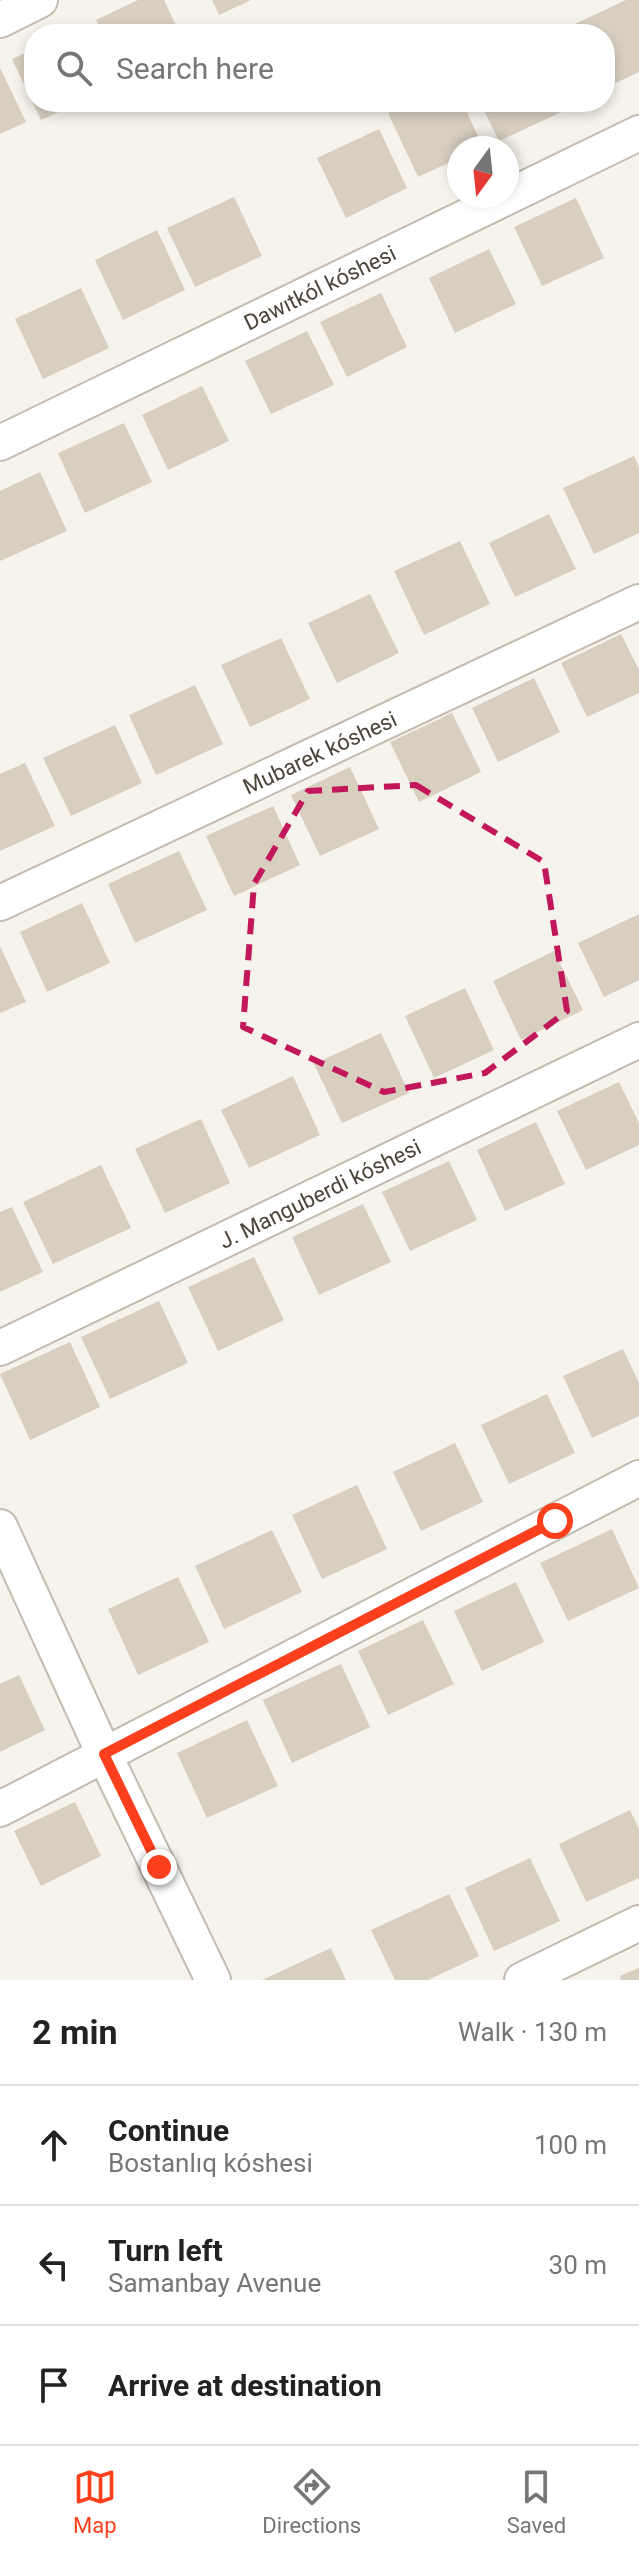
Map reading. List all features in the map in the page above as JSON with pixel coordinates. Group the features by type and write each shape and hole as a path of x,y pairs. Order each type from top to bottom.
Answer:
{"street":[{"path":"0,20 40,0"},
{"name":"Dawıtkól kóshesi","path":"0,443 639,133"},
{"name":"Mubarek kóshesi","path":"0,903 639,602"},
{"name":"J. Manguberdi kóshesi","path":"0,1348 639,1040"},
{"path":"0,1809 639,1478"},
{"path":"0,1527 104,1754 213,1980"},
{"path":"522,1980 639,1923"}],"highlighted area":[{"path":"416,785 544,862 567,1011 485,1073 384,1092 243,1027 254,884 308,791"}],"building":[{"path":"138,0 164,0 175,24 98,24 96,20"},
{"path":"212,0 251,0 219,15"},
{"path":"626,0 639,0 639,72 615,83 615,24 575,24"},
{"path":"24,54 24,84 12,59"},
{"path":"0,68 26,122 0,134"},
{"path":"37,112 58,112 41,120"},
{"path":"467,112 478,136 447,136 447,164 418,177 388,113"},
{"path":"485,112 562,112 510,136 497,136"},
{"path":"379,129 407,188 346,218 317,158"},
{"path":"234,197 262,256 195,287 167,228"},
{"path":"576,198 604,258 542,286 514,227"},
{"path":"157,230 185,290 123,320 95,260"},
{"path":"489,249 516,304 455,333 429,278"},
{"path":"81,288 109,348 43,379 15,319"},
{"path":"381,293 407,347 347,377 320,322"},
{"path":"307,331 334,385 271,414 245,361"},
{"path":"202,386 229,441 168,470 142,415"},
{"path":"124,423 152,482 85,513 58,453"},
{"path":"634,456 639,467 639,533 594,554 563,488"},
{"path":"40,472 67,531 0,561 0,491"},
{"path":"549,514 576,569 515,597 489,543"},
{"path":"460,541 490,604 424,635 394,571"},
{"path":"370,594 399,653 337,683 308,623"},
{"path":"621,634 639,670 639,693 587,717 561,663"},
{"path":"281,638 310,699 250,727 221,665"},
{"path":"534,678 560,732 498,762 472,708"},
{"path":"195,685 223,744 156,775 129,715"},
{"path":"452,713 481,772 419,802 390,742"},
{"path":"115,725 142,783 71,816 43,758"},
{"path":"25,763 55,826 0,851 0,774"},
{"path":"350,767 379,829 320,856 291,795"},
{"path":"273,806 300,865 234,896 206,836"},
{"path":"179,851 207,910 135,943 108,884"},
{"path":"82,903 110,963 47,992 20,932"},
{"path":"639,914 639,980 604,997 578,943"},
{"path":"0,946 26,1002 0,1013"},
{"path":"554,951 583,1010 521,1040 493,981"},
{"path":"465,988 494,1050 434,1078 405,1016"},
{"path":"381,1033 409,1093 342,1123 314,1064"},
{"path":"293,1076 320,1135 249,1168 221,1110"},
{"path":"619,1082 639,1123 639,1145 586,1170 557,1111"},
{"path":"201,1119 230,1183 165,1213 135,1149"},
{"path":"536,1122 565,1184 505,1211 477,1150"},
{"path":"449,1161 477,1220 410,1251 382,1192"},
{"path":"101,1165 131,1228 53,1264 23,1202"},
{"path":"363,1204 391,1262 319,1295 292,1237"},
{"path":"12,1207 43,1272 0,1292 0,1212"},
{"path":"254,1257 284,1320 218,1351 188,1287"},
{"path":"159,1301 188,1363 110,1399 81,1337"},
{"path":"70,1342 100,1407 30,1440 0,1374"},
{"path":"623,1349 639,1383 639,1416 592,1438 563,1376"},
{"path":"547,1394 575,1453 509,1484 481,1425"},
{"path":"455,1443 483,1502 421,1531 393,1472"},
{"path":"357,1485 387,1549 322,1579 292,1515"},
{"path":"612,1529 639,1588 568,1621 540,1563"},
{"path":"272,1530 302,1592 224,1629 195,1566"},
{"path":"178,1577 209,1642 138,1675 108,1609"},
{"path":"516,1582 544,1642 482,1671 454,1611"},
{"path":"423,1620 454,1684 388,1715 358,1651"},
{"path":"341,1664 370,1727 292,1763 263,1700"},
{"path":"19,1675 45,1730 0,1752 0,1684"},
{"path":"247,1720 278,1786 207,1818 177,1753"},
{"path":"75,1802 101,1856 41,1886 14,1831"},
{"path":"630,1810 639,1829 639,1878 586,1902 559,1844"},
{"path":"530,1858 560,1921 494,1951 465,1888"},
{"path":"449,1894 479,1956 428,1980 395,1980 371,1930"},
{"path":"331,1948 346,1980 262,1980"},
{"path":"639,1968 639,1980 621,1980 620,1976"}],"route":[{"path":"159,1867 104,1754 555,1521"}]}
